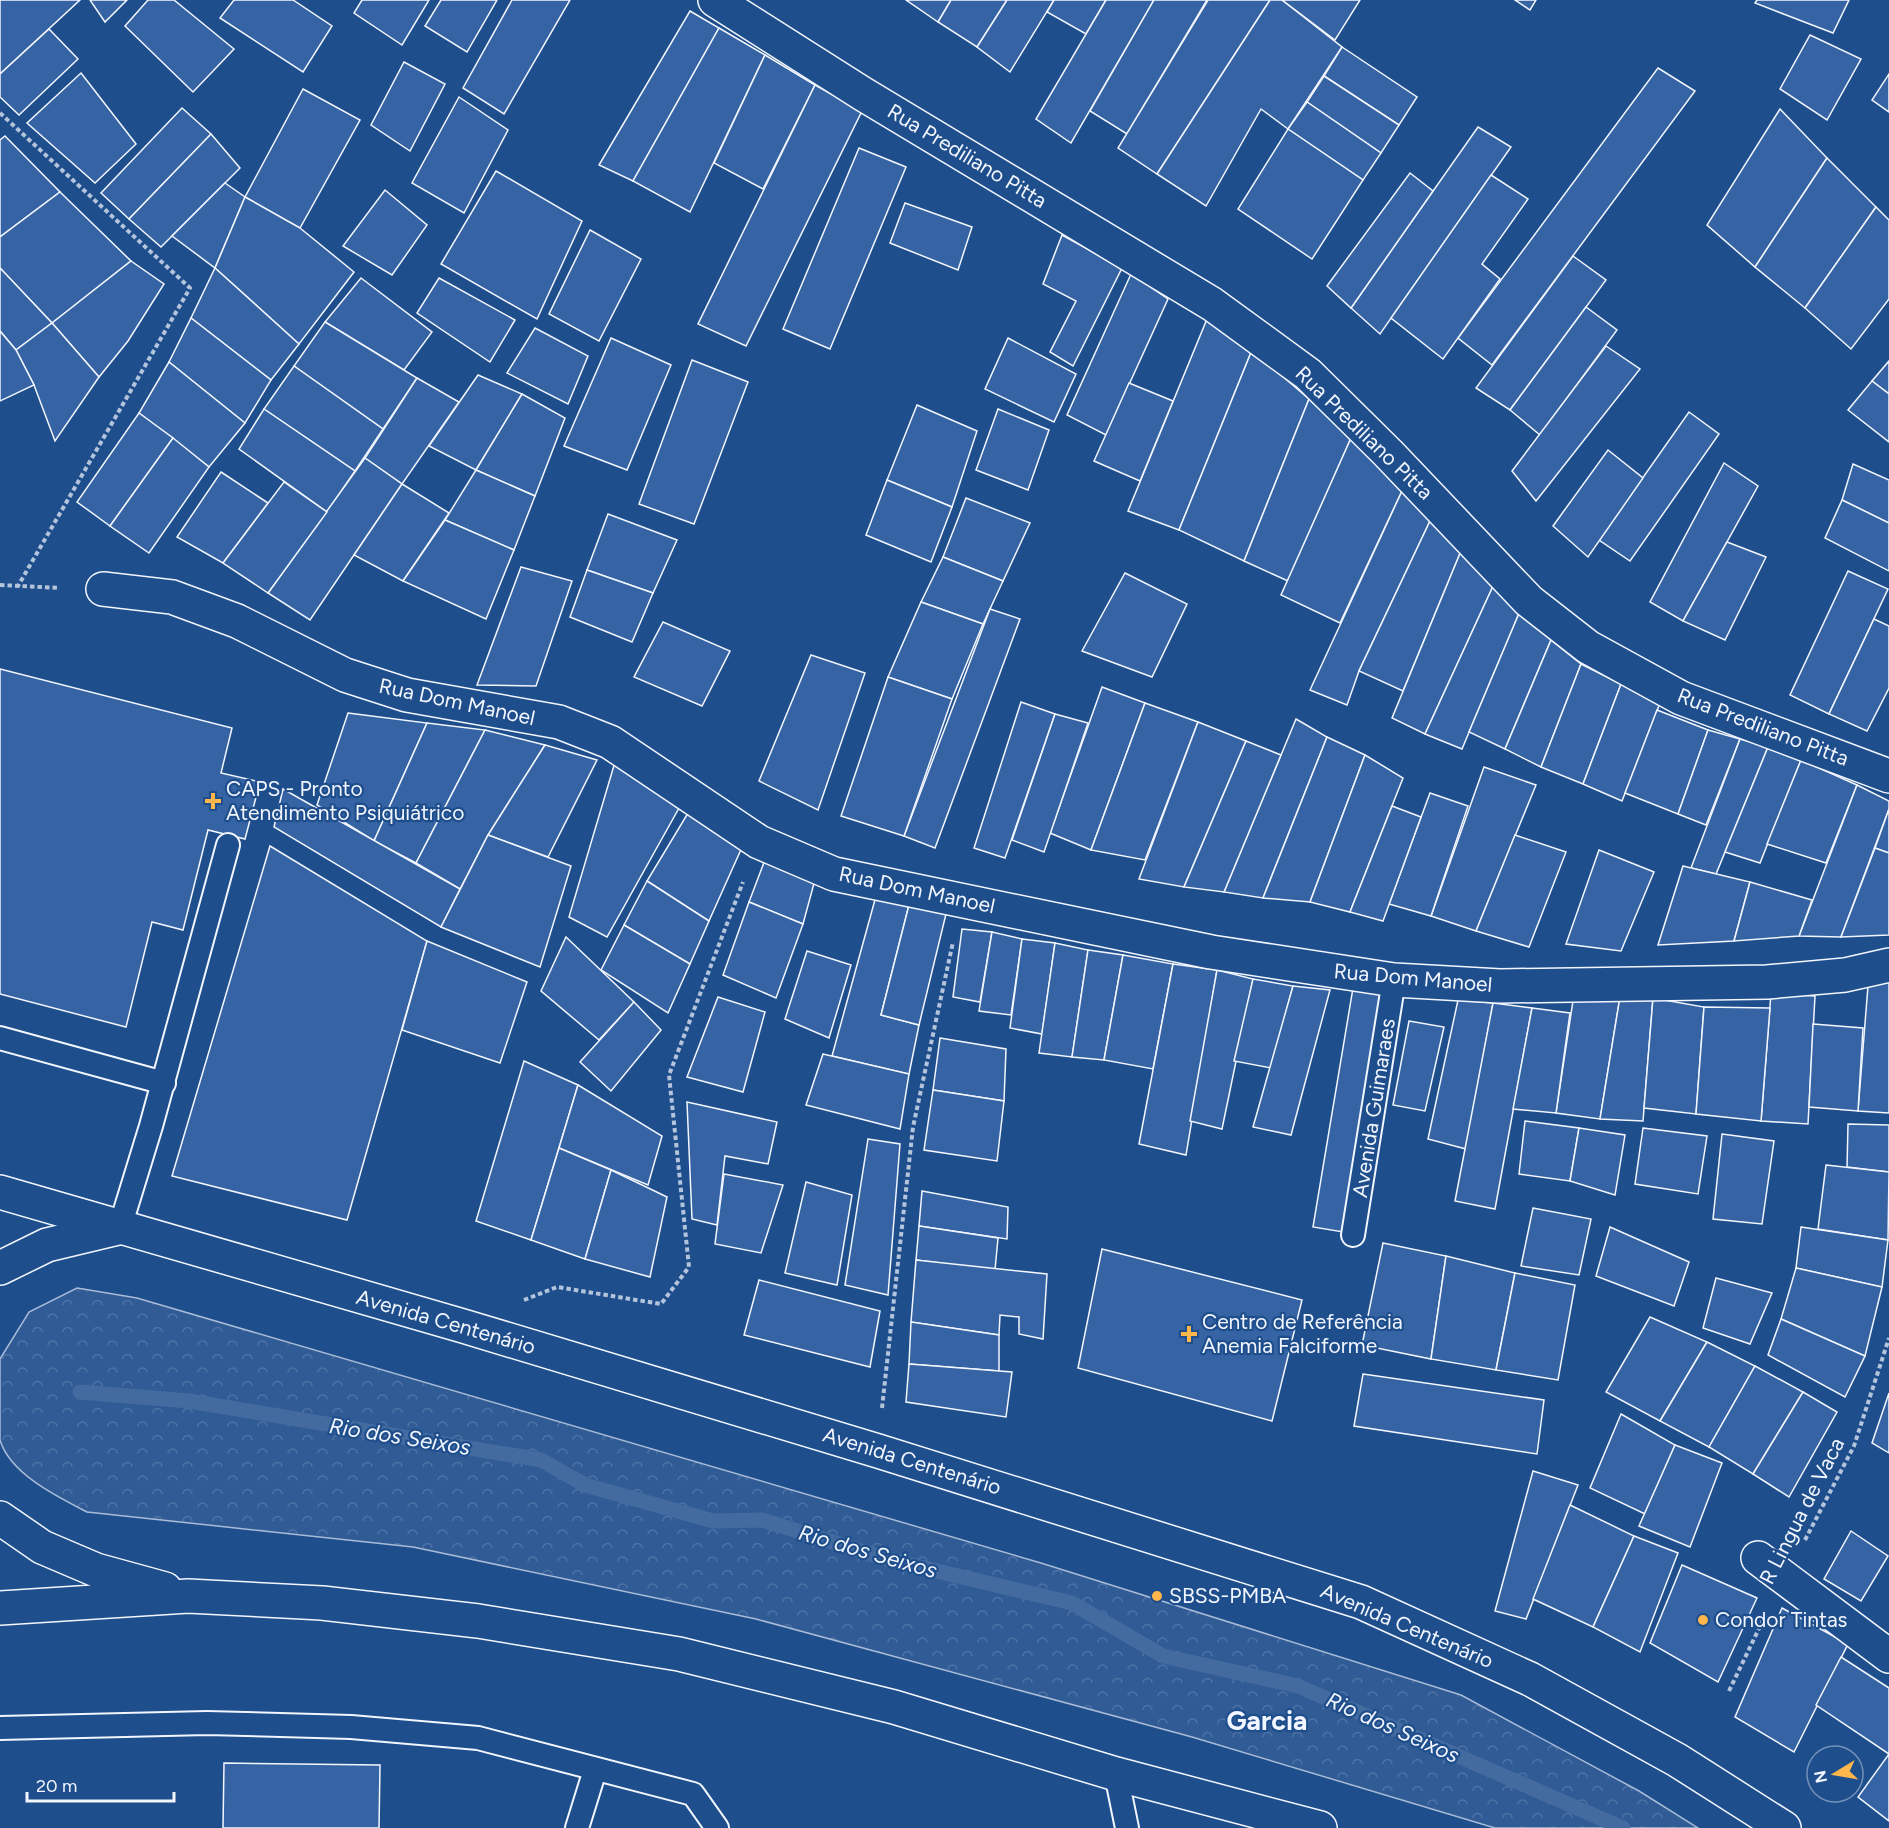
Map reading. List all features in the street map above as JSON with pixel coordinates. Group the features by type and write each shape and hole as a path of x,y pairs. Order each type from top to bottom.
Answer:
{"main road":[{"name":"Rua Prediliano Pitta","path":"715,0 863,94 1212,304 1308,374 1388,453 1529,601 1588,647 1681,698 1889,776"},
{"name":"Rua Dom Manoel","path":"103,589 172,597 237,621 345,675 407,695 559,722 610,742 759,842 834,874 1211,952 1394,980 1500,986 1767,982 1845,975 1889,965"},
{"name":"Avenida Centenário","path":"0,1192 463,1326 878,1451 1361,1602 1530,1679 1677,1760 1784,1828"},
{"path":"0,1268 47,1245 120,1227"},
{"path":"0,1518 42,1547 96,1570 188,1596"},
{"path":"1758,1558 1889,1656"},
{"path":"0,1608 188,1596 322,1603 478,1621 679,1654 894,1707 1116,1774 1320,1828"}],"lane":[{"path":"120,1227 164,1083 228,845"},
{"name":"Avenida Guimaraes","path":"1353,1235 1394,980"},
{"path":"0,1038 164,1083"},
{"path":"0,1728 196,1723 351,1727 478,1738 693,1794 717,1828"},
{"path":"577,1828 595,1770"},
{"path":"1116,1774 1127,1828"}],"path":[{"path":"0,113 190,288 18,586"},
{"path":"0,585 103,589"},
{"path":"463,1326 557,1287 661,1304 688,1268 669,1075 759,842"},
{"path":"878,1451 913,1127 962,900"},
{"name":"R Lingua de Vaca","path":"1729,1691 1785,1577 1854,1446 1889,1338"}],"green space":[{"path":"77,1288 137,1298 1041,1563 1461,1695 1639,1791 1698,1828 1495,1828 1192,1737 756,1619 413,1547 87,1512 49,1492 24,1474 5,1452 0,1440 0,1359 29,1312"}],"building":[{"path":"0,0 80,0 0,74"},
{"path":"90,0 127,0 105,22"},
{"path":"148,0 174,0 234,49 193,92 125,26"},
{"path":"234,0 293,0 332,26 303,72 220,18"},
{"path":"362,0 429,0 402,45 354,13"},
{"path":"441,0 497,0 467,52 425,26"},
{"path":"512,0 570,0 504,114 463,88"},
{"path":"906,0 951,0 938,22"},
{"path":"951,0 1007,0 977,47 938,22"},
{"path":"1007,0 1054,0 1010,72 977,47"},
{"path":"1054,0 1106,0 1086,34 1047,12"},
{"path":"1106,0 1154,0 1071,143 1036,119"},
{"path":"1154,0 1207,0 1127,134 1090,111"},
{"path":"1208,0 1270,0 1157,174 1118,148"},
{"path":"1270,0 1282,0 1342,47 1288,129 1261,109 1206,206 1157,174"},
{"path":"1282,0 1360,0 1335,40"},
{"path":"1515,0 1536,0 1530,10"},
{"path":"1757,0 1849,0 1833,33 1755,3"},
{"path":"690,11 719,28 633,181 599,165"},
{"path":"719,28 765,55 690,212 633,181"},
{"path":"49,29 78,59 19,115 0,97 0,74"},
{"path":"1810,35 1861,59 1827,120 1780,89"},
{"path":"1342,47 1417,97 1399,125 1324,76"},
{"path":"765,55 815,85 763,189 714,163"},
{"path":"404,62 445,84 410,151 371,125"},
{"path":"1658,68 1695,91 1492,365 1458,338"},
{"path":"81,73 136,144 95,183 27,123"},
{"path":"1889,74 1889,112 1872,100"},
{"path":"1324,76 1399,125 1381,153 1307,102"},
{"path":"815,85 862,111 746,346 698,324"},
{"path":"303,89 360,120 300,228 245,197"},
{"path":"459,97 508,130 464,213 412,183"},
{"path":"1307,102 1381,153 1363,180 1288,129"},
{"path":"182,108 211,134 129,219 101,193"},
{"path":"1780,109 1827,158 1755,267 1707,225"},
{"path":"1478,127 1511,147 1380,334 1351,308"},
{"path":"1288,129 1363,180 1312,259 1238,209"},
{"path":"211,134 240,168 161,247 129,219"},
{"path":"5,136 60,192 0,237 0,140"},
{"path":"859,148 906,167 830,349 783,329"},
{"path":"1827,158 1876,207 1805,308 1755,267"},
{"path":"496,171 582,221 537,319 441,264"},
{"path":"1410,173 1433,191 1351,308 1327,286"},
{"path":"1491,175 1528,199 1482,264 1500,279 1443,359 1391,318"},
{"path":"225,183 245,197 215,268 172,236"},
{"path":"385,190 427,225 392,275 343,246"},
{"path":"60,192 131,261 52,323 0,268 0,237"},
{"path":"245,197 300,228 354,272 299,344 215,268"},
{"path":"905,203 972,227 958,270 890,243"},
{"path":"1876,207 1889,220 1889,299 1851,349 1805,308"},
{"path":"590,230 641,259 599,341 549,314"},
{"path":"1062,235 1122,268 1073,366 1050,352 1076,301 1043,284"},
{"path":"1573,256 1606,280 1510,410 1476,388"},
{"path":"131,261 164,284 128,341 99,377 52,323"},
{"path":"0,268 52,323 16,350 0,331"},
{"path":"215,268 299,344 271,380 191,318"},
{"path":"1131,274 1168,299 1106,435 1067,415"},
{"path":"361,278 432,332 404,370 325,322"},
{"path":"439,278 515,320 490,362 417,313"},
{"path":"1586,307 1617,330 1540,435 1510,410"},
{"path":"191,318 271,380 245,423 169,362"},
{"path":"1207,319 1252,350 1179,530 1128,511"},
{"path":"325,322 417,378 383,429 294,366"},
{"path":"52,323 99,377 55,441 34,385 16,350"},
{"path":"535,328 588,356 568,404 507,373"},
{"path":"0,331 16,350 34,385 0,401"},
{"path":"611,338 671,365 627,470 564,446"},
{"path":"1008,338 1076,374 1054,422 985,389"},
{"path":"1606,346 1640,369 1536,501 1512,471"},
{"path":"1252,350 1309,399 1244,561 1179,530"},
{"path":"692,360 748,382 694,524 639,504"},
{"path":"1889,361 1889,394 1872,381"},
{"path":"169,362 245,423 209,467 139,413"},
{"path":"294,366 383,429 355,471 264,409"},
{"path":"478,375 522,394 476,470 429,446"},
{"path":"417,378 459,402 402,484 365,458"},
{"path":"1872,381 1889,394 1889,442 1848,410"},
{"path":"1129,383 1173,401 1140,481 1094,461"},
{"path":"522,394 565,418 535,496 476,470"},
{"path":"1309,399 1351,438 1288,581 1244,561"},
{"path":"917,405 977,431 952,507 887,480"},
{"path":"264,409 355,471 327,512 239,449"},
{"path":"998,409 1049,430 1028,490 976,470"},
{"path":"1689,412 1719,434 1630,561 1599,540"},
{"path":"139,413 173,438 110,526 77,502"},
{"path":"173,438 209,467 149,553 110,526"},
{"path":"1351,438 1402,491 1340,623 1281,595"},
{"path":"1608,450 1643,478 1588,557 1553,526"},
{"path":"365,458 402,484 310,620 268,593"},
{"path":"1724,463 1758,486 1683,621 1650,602"},
{"path":"1853,464 1889,480 1889,523 1842,500"},
{"path":"476,470 535,496 514,550 445,520"},
{"path":"221,472 268,503 223,563 177,537"},
{"path":"887,480 952,507 931,562 866,535"},
{"path":"284,482 327,512 268,593 223,563"},
{"path":"402,484 449,513 403,581 354,555"},
{"path":"1402,491 1430,521 1359,671 1347,705 1310,690"},
{"path":"966,498 1030,523 1003,581 943,557"},
{"path":"1842,500 1889,523 1889,571 1825,538"},
{"path":"608,514 677,540 653,593 587,570"},
{"path":"445,520 514,550 486,619 403,581"},
{"path":"1430,521 1461,551 1403,691 1359,671"},
{"path":"1727,542 1766,557 1725,640 1683,621"},
{"path":"1461,551 1494,584 1425,734 1392,718"},
{"path":"943,557 1003,581 983,624 921,602"},
{"path":"521,567 572,581 536,686 477,685"},
{"path":"587,570 653,593 632,642 570,617"},
{"path":"1848,571 1888,589 1829,714 1790,695"},
{"path":"1125,573 1187,604 1152,677 1082,651"},
{"path":"1494,584 1520,611 1462,749 1425,734"},
{"path":"921,602 983,624 952,699 888,677"},
{"path":"990,609 1020,619 935,848 904,836"},
{"path":"1520,611 1551,640 1505,749 1469,732"},
{"path":"1874,619 1889,626 1889,688 1867,731 1829,714"},
{"path":"663,622 730,651 702,706 634,677"},
{"path":"1551,640 1581,664 1541,767 1505,749"},
{"path":"811,655 865,673 818,810 759,781"},
{"path":"1581,664 1621,684 1583,784 1541,767"},
{"path":"0,669 232,728 221,773 260,782 245,839 208,830 183,930 152,922 126,1027 0,994"},
{"path":"888,677 952,699 904,836 841,816"},
{"path":"1621,684 1660,703 1622,801 1583,784"},
{"path":"1102,687 1145,703 1091,850 1050,833"},
{"path":"1021,702 1055,714 1005,858 974,848"},
{"path":"1145,703 1198,722 1145,860 1091,850"},
{"path":"1657,710 1708,730 1678,814 1625,793"},
{"path":"348,713 427,723 374,841 317,805"},
{"path":"1055,714 1088,723 1044,852 1012,840"},
{"path":"1296,719 1327,737 1263,898 1224,892"},
{"path":"1198,722 1246,741 1184,887 1139,879"},
{"path":"427,723 485,730 416,863 374,841"},
{"path":"485,730 545,745 488,835 460,889 416,863"},
{"path":"1708,730 1740,739 1706,825 1678,814"},
{"path":"1327,737 1365,755 1310,902 1263,898"},
{"path":"1740,739 1768,747 1716,874 1691,868"},
{"path":"1246,741 1281,755 1224,892 1184,887"},
{"path":"545,745 597,760 548,857 488,835"},
{"path":"1768,747 1801,760 1760,863 1725,852"},
{"path":"1365,755 1403,778 1350,912 1310,902"},
{"path":"1801,760 1857,785 1826,863 1767,844"},
{"path":"615,762 679,808 607,937 569,917"},
{"path":"1484,767 1536,785 1476,931 1431,916"},
{"path":"1857,785 1889,801 1889,809 1841,937 1799,936"},
{"path":"283,789 460,889 441,927 274,827"},
{"path":"1430,793 1468,806 1431,916 1389,904"},
{"path":"1392,806 1421,817 1383,921 1350,912"},
{"path":"1889,809 1889,853 1875,848"},
{"path":"688,813 743,845 709,921 647,881"},
{"path":"488,835 571,866 540,967 441,927"},
{"path":"1515,835 1566,852 1529,947 1476,931"},
{"path":"270,846 427,941 347,1220 172,1176"},
{"path":"1875,848 1889,853 1889,935 1841,937"},
{"path":"1599,850 1654,872 1621,951 1566,944"},
{"path":"766,857 816,876 803,924 749,902"},
{"path":"1683,866 1750,882 1734,941 1658,945"},
{"path":"647,881 709,921 690,964 624,925"},
{"path":"1750,882 1812,900 1799,936 1734,941"},
{"path":"876,896 909,905 881,1015 919,1025 909,1074 832,1056"},
{"path":"749,902 803,924 776,998 723,975"},
{"path":"909,905 946,914 919,1025 881,1015"},
{"path":"624,925 690,964 668,1013 601,970"},
{"path":"962,929 992,932 980,1002 953,997"},
{"path":"992,932 1022,939 1011,1015 979,1011"},
{"path":"566,937 634,1002 599,1040 541,991"},
{"path":"1022,939 1055,943 1042,1034 1010,1028"},
{"path":"427,941 527,982 500,1063 402,1030"},
{"path":"1055,943 1088,950 1072,1057 1039,1053"},
{"path":"1088,950 1123,955 1104,1060 1072,1057"},
{"path":"807,951 851,965 829,1038 785,1019"},
{"path":"1123,955 1173,964 1153,1069 1104,1060"},
{"path":"1173,964 1217,970 1186,1155 1139,1144"},
{"path":"1217,970 1253,979 1222,1129 1190,1121"},
{"path":"1253,979 1293,986 1271,1068 1234,1061"},
{"path":"1889,981 1889,1113 1858,1111 1868,986"},
{"path":"1293,986 1330,990 1291,1135 1253,1127"},
{"path":"1353,988 1386,991 1343,1232 1313,1227"},
{"path":"1771,993 1815,996 1808,1124 1761,1121"},
{"path":"1574,994 1620,997 1600,1119 1556,1113"},
{"path":"718,997 765,1012 743,1092 687,1077"},
{"path":"1620,997 1653,998 1643,1121 1600,1119"},
{"path":"1653,998 1704,1007 1696,1114 1644,1108"},
{"path":"1458,1000 1493,1003 1466,1149 1428,1139"},
{"path":"634,1002 661,1030 611,1091 580,1062"},
{"path":"1493,1003 1532,1008 1495,1209 1455,1201"},
{"path":"1704,1007 1770,1008 1761,1121 1696,1114"},
{"path":"1532,1008 1570,1013 1556,1113 1513,1109"},
{"path":"1409,1021 1444,1027 1425,1111 1393,1105"},
{"path":"1813,1024 1863,1028 1858,1111 1809,1107"},
{"path":"940,1038 1006,1049 1004,1101 933,1090"},
{"path":"823,1054 909,1074 900,1129 806,1105"},
{"path":"524,1061 578,1085 531,1240 476,1221"},
{"path":"578,1085 662,1136 648,1185 559,1148"},
{"path":"933,1090 1004,1101 997,1161 924,1150"},
{"path":"687,1102 777,1122 768,1164 725,1156 717,1225 692,1219"},
{"path":"1525,1121 1579,1128 1570,1181 1519,1174"},
{"path":"1848,1124 1889,1125 1889,1172 1847,1167"},
{"path":"1579,1128 1625,1135 1615,1195 1570,1181"},
{"path":"1643,1128 1707,1136 1698,1194 1635,1184"},
{"path":"1722,1134 1774,1141 1762,1224 1713,1219"},
{"path":"868,1139 900,1144 888,1295 845,1285"},
{"path":"559,1148 611,1170 585,1259 531,1240"},
{"path":"1826,1165 1889,1172 1888,1240 1818,1229"},
{"path":"611,1170 667,1197 650,1277 585,1259"},
{"path":"724,1174 783,1185 761,1253 715,1244"},
{"path":"806,1182 852,1195 837,1285 785,1273"},
{"path":"922,1191 1008,1207 1007,1239 919,1226"},
{"path":"1533,1208 1591,1219 1579,1275 1521,1266"},
{"path":"919,1226 998,1238 995,1270 916,1260"},
{"path":"1610,1227 1689,1262 1674,1306 1596,1276"},
{"path":"1801,1227 1888,1240 1882,1287 1796,1268"},
{"path":"1383,1243 1446,1256 1431,1359 1362,1345"},
{"name":"Centro de Referência Anemia Falciforme","path":"1102,1249 1302,1300 1272,1421 1078,1368"},
{"path":"1446,1256 1515,1273 1496,1370 1431,1359"},
{"path":"916,1260 1047,1274 1043,1339 1019,1334 1019,1317 1000,1315 999,1335 911,1322"},
{"path":"1796,1268 1882,1287 1865,1356 1781,1319"},
{"path":"1515,1273 1575,1285 1558,1380 1496,1370"},
{"path":"1716,1278 1772,1293 1750,1344 1703,1328"},
{"path":"759,1280 880,1311 870,1367 744,1335"},
{"path":"1650,1317 1707,1342 1660,1421 1606,1392"},
{"path":"1781,1319 1865,1356 1845,1397 1768,1355"},
{"path":"911,1322 999,1335 999,1371 909,1364"},
{"path":"1707,1342 1755,1366 1709,1447 1660,1421"},
{"path":"909,1364 1012,1372 1006,1417 906,1402"},
{"path":"1755,1366 1803,1392 1753,1474 1709,1447"},
{"path":"1363,1374 1544,1400 1537,1454 1354,1426"},
{"path":"1803,1392 1837,1412 1789,1497 1753,1474"},
{"path":"1889,1393 1889,1453 1872,1443"},
{"path":"1621,1414 1675,1445 1645,1514 1590,1488"},
{"path":"1675,1445 1722,1463 1690,1547 1639,1526"},
{"path":"1533,1471 1578,1485 1526,1619 1495,1611"},
{"path":"1570,1505 1634,1536 1593,1627 1533,1599"},
{"path":"1851,1531 1888,1556 1861,1601 1824,1579"},
{"path":"1634,1536 1678,1553 1640,1652 1593,1627"},
{"name":"Condor Tintas","path":"1682,1565 1757,1598 1718,1682 1650,1643"},
{"path":"1782,1608 1848,1644 1794,1752 1735,1717"},
{"path":"1841,1657 1889,1688 1889,1754 1816,1705"},
{"path":"1889,1754 1889,1821 1865,1802 1865,1787"},
{"path":"224,1763 380,1765 379,1828 223,1828"}],"waterway":[{"name":"Rio dos Seixos","path":"80,1392 189,1401 541,1460 585,1485 713,1521 762,1520 890,1560 1072,1603 1163,1656 1298,1686 1623,1828"}],"place":[{"name":"CAPS - Pronto Atendimento Psiquiátrico","path":"213,801"},
{"name":"Centro de Referência Anemia Falciforme","path":"1189,1334"},
{"name":"SBSS-PMBA","path":"1157,1596"},
{"name":"Condor Tintas","path":"1703,1620"}],"district":[{"name":"Garcia","path":"1267,1721"}]}
